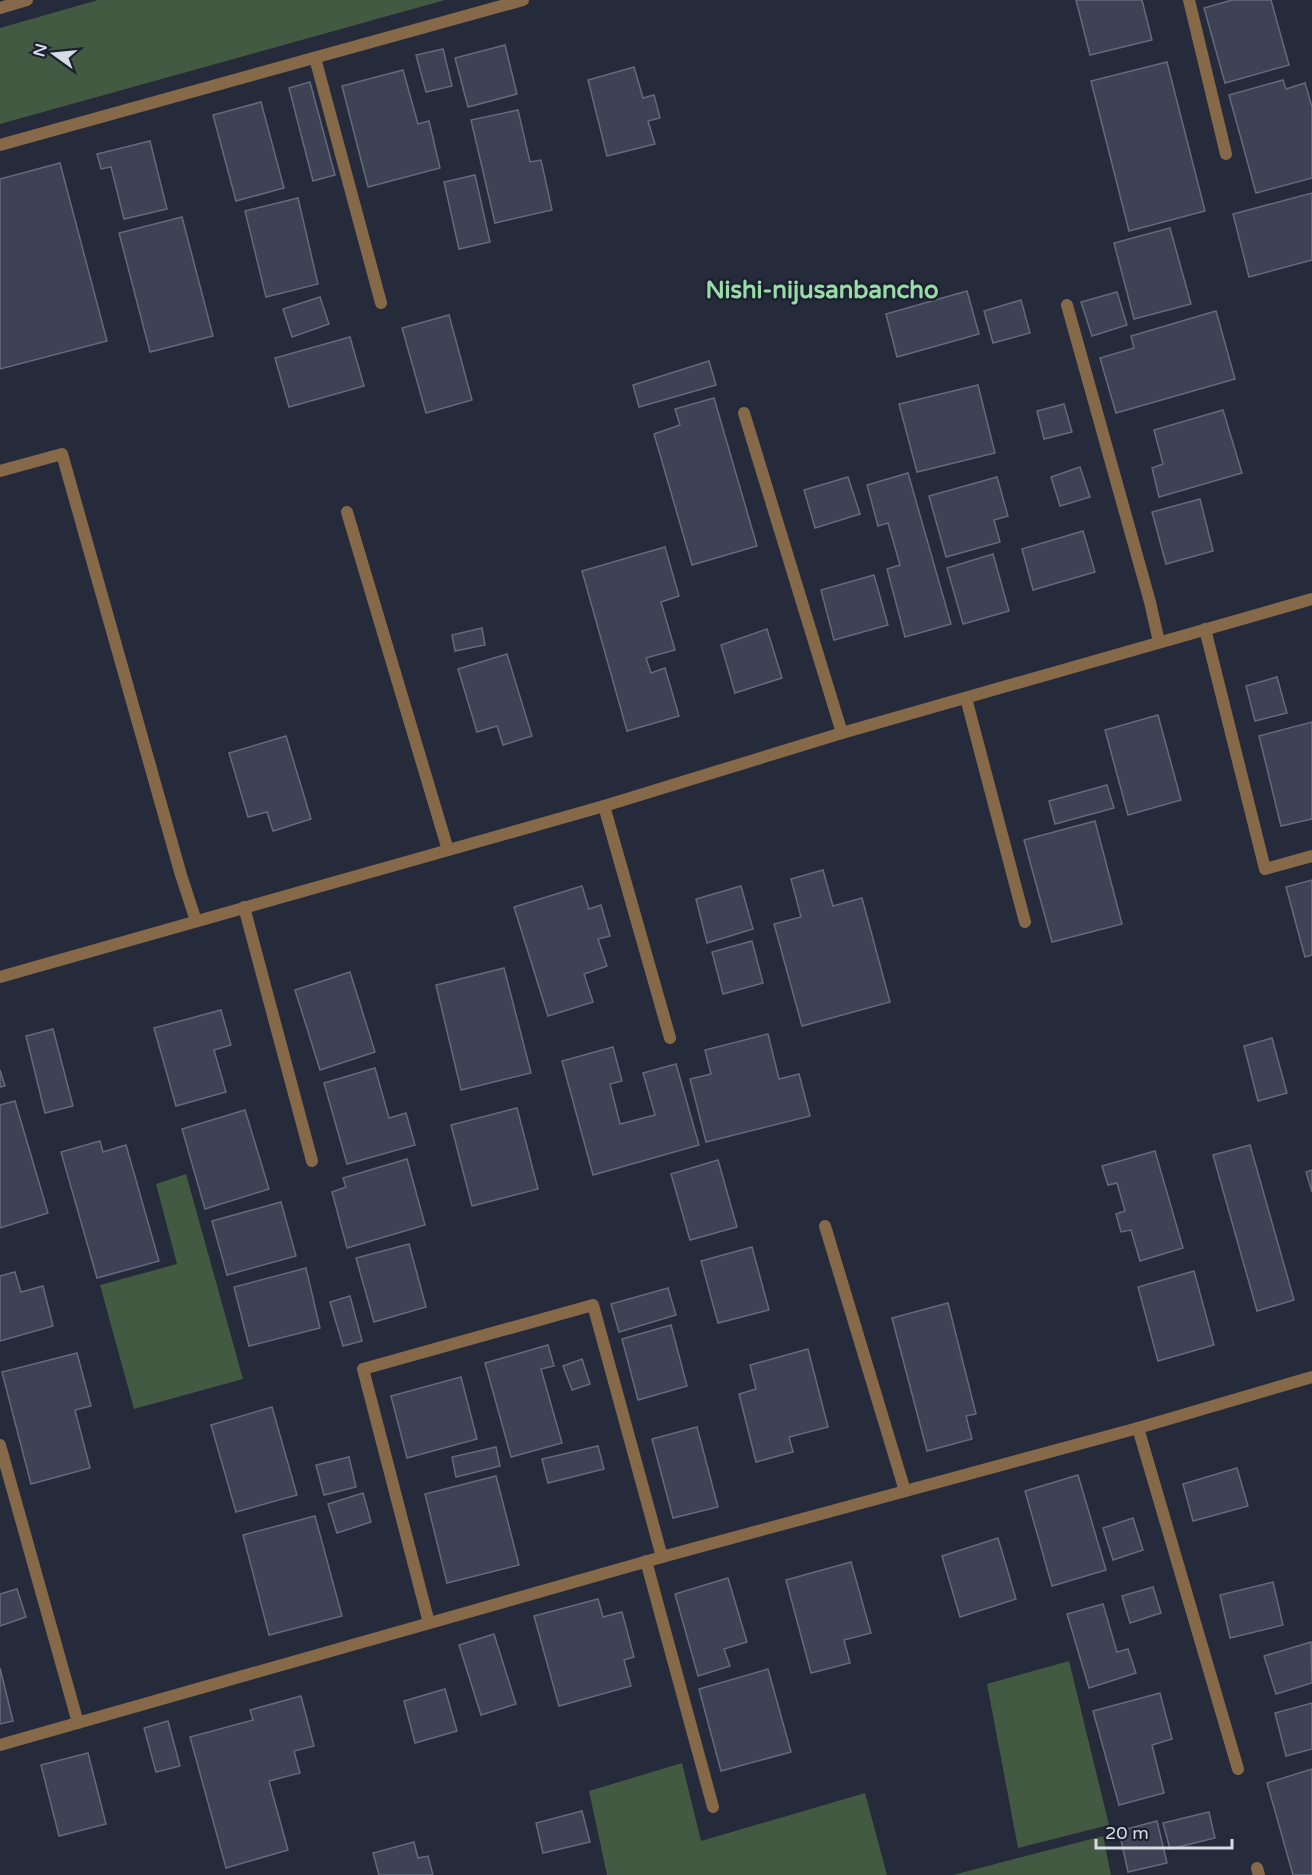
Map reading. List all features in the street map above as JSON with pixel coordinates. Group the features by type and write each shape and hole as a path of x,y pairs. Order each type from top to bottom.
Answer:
{"street":[{"path":"0,8 27,0"},
{"path":"0,145 523,0"},
{"path":"1189,0 1226,154"},
{"path":"315,58 381,303"},
{"path":"1067,305 1150,602 1159,642"},
{"path":"744,414 842,733"},
{"path":"0,471 62,454 196,921"},
{"path":"347,512 448,850"},
{"path":"0,977 604,806 842,733 1312,599"},
{"path":"1205,629 1264,869 1312,856"},
{"path":"966,698 1025,922"},
{"path":"604,806 670,1038"},
{"path":"244,907 312,1161"},
{"path":"825,1226 905,1491"},
{"path":"429,1623 363,1369 593,1305 662,1557"},
{"path":"0,1745 646,1561 1138,1428 1312,1377"},
{"path":"1138,1428 1238,1769"},
{"path":"0,1445 78,1723"},
{"path":"646,1561 713,1807"}],"green space":[{"path":"98,0 445,0 0,124 0,28"},
{"path":"186,1174 243,1379 134,1409 100,1285 177,1264 156,1184"},
{"path":"1069,1661 1109,1825 1018,1848 987,1684"},
{"path":"682,1763 701,1841 865,1793 887,1875 607,1875 589,1791"},
{"path":"1103,1836 1111,1875 953,1875"}],"building":[{"path":"1076,0 1142,0 1152,40 1090,55"},
{"path":"1232,0 1271,0 1289,65 1225,83 1204,8"},
{"path":"505,45 517,94 468,107 455,58"},
{"path":"443,49 452,86 426,92 416,55"},
{"path":"1167,62 1205,211 1129,231 1091,81"},
{"path":"634,67 643,98 654,95 660,118 648,121 655,144 607,156 588,80"},
{"path":"403,70 418,124 429,121 440,168 368,187 342,86"},
{"path":"1283,80 1286,89 1305,83 1312,107 1312,178 1256,193 1229,95"},
{"path":"310,82 335,175 313,181 289,88"},
{"path":"261,102 284,188 236,201 213,115"},
{"path":"518,110 530,162 541,160 552,210 495,223 471,120"},
{"path":"150,141 167,209 124,219 111,167 101,169 97,154"},
{"path":"60,163 107,341 0,369 0,179"},
{"path":"475,175 490,242 459,249 444,182"},
{"path":"1312,193 1312,260 1249,277 1233,214"},
{"path":"298,198 318,284 266,297 245,211"},
{"path":"182,217 213,336 150,352 119,233"},
{"path":"1170,228 1191,304 1134,319 1114,243"},
{"path":"967,291 979,334 897,357 886,314"},
{"path":"1117,292 1127,325 1092,336 1081,302"},
{"path":"320,297 329,324 292,337 283,309"},
{"path":"1021,300 1030,333 993,343 984,311"},
{"path":"1216,311 1235,379 1116,413 1100,358 1134,348 1131,336"},
{"path":"449,315 472,400 426,413 402,328"},
{"path":"350,337 364,386 289,407 275,358"},
{"path":"709,361 716,385 639,407 633,385"},
{"path":"978,385 995,453 917,472 899,404"},
{"path":"714,398 757,546 692,565 654,434 680,425 675,409"},
{"path":"1064,404 1072,432 1044,439 1037,411"},
{"path":"1223,410 1242,473 1159,497 1152,468 1163,464 1154,430"},
{"path":"1080,467 1090,497 1060,506 1051,477"},
{"path":"908,473 951,624 905,637 887,569 900,565 888,523 878,526 867,485"},
{"path":"848,477 860,514 815,528 804,490"},
{"path":"997,477 1008,516 994,520 1000,542 946,557 929,496"},
{"path":"1200,499 1213,551 1166,564 1152,512"},
{"path":"1083,531 1095,572 1033,590 1022,549"},
{"path":"665,547 679,596 661,602 675,650 646,658 651,673 665,668 679,716 627,731 582,571"},
{"path":"993,554 1009,611 963,624 947,568"},
{"path":"874,575 888,625 834,640 821,590"},
{"path":"482,628 485,645 455,651 452,635"},
{"path":"767,629 782,678 735,693 721,645"},
{"path":"507,654 532,736 503,745 497,726 477,732 458,669"},
{"path":"1277,677 1287,713 1255,721 1246,686"},
{"path":"1158,715 1181,800 1128,815 1105,730"},
{"path":"1312,722 1312,819 1281,826 1259,736"},
{"path":"286,736 311,819 273,831 267,812 248,817 229,753"},
{"path":"1107,785 1114,808 1055,824 1049,801"},
{"path":"1095,821 1122,924 1052,942 1024,840"},
{"path":"823,870 833,906 862,898 890,1002 802,1026 774,924 801,917 791,879"},
{"path":"1312,880 1312,955 1305,957 1286,887"},
{"path":"582,886 589,909 601,905 610,936 598,939 607,966 584,974 593,1002 548,1016 514,907"},
{"path":"741,886 753,929 707,943 696,899"},
{"path":"752,941 763,983 723,994 712,952"},
{"path":"504,968 531,1073 461,1090 436,985"},
{"path":"350,972 375,1052 320,1070 295,990"},
{"path":"221,1010 231,1045 214,1050 226,1092 176,1106 154,1028"},
{"path":"53,1029 73,1106 45,1113 26,1036"},
{"path":"768,1034 779,1079 799,1074 810,1116 706,1142 690,1079 711,1074 705,1050"},
{"path":"1272,1038 1287,1093 1258,1101 1244,1046"},
{"path":"613,1047 622,1081 610,1084 620,1124 655,1115 643,1073 676,1064 699,1145 593,1175 562,1061"},
{"path":"375,1068 389,1118 406,1113 415,1145 347,1164 324,1083"},
{"path":"0,1070 5,1086 0,1087"},
{"path":"15,1101 48,1213 0,1228 0,1105"},
{"path":"517,1108 538,1189 472,1206 451,1125"},
{"path":"245,1110 269,1189 205,1209 182,1129"},
{"path":"100,1141 103,1152 126,1145 159,1261 97,1278 61,1152"},
{"path":"1250,1145 1294,1300 1257,1311 1213,1155"},
{"path":"1155,1151 1183,1248 1140,1261 1131,1230 1121,1232 1116,1214 1125,1211 1117,1183 1108,1185 1102,1166"},
{"path":"407,1159 425,1225 347,1248 332,1192 346,1187 343,1178"},
{"path":"718,1160 737,1227 690,1240 671,1174"},
{"path":"1312,1170 1312,1192 1306,1172"},
{"path":"281,1202 296,1256 227,1275 212,1221"},
{"path":"409,1244 426,1307 374,1322 356,1258"},
{"path":"752,1247 769,1310 718,1323 701,1261"},
{"path":"306,1268 320,1328 249,1346 234,1287"},
{"path":"1194,1271 1214,1345 1158,1361 1138,1287"},
{"path":"15,1272 21,1292 43,1286 53,1326 0,1341 0,1276"},
{"path":"668,1288 676,1315 619,1332 611,1304"},
{"path":"350,1296 362,1341 343,1346 330,1302"},
{"path":"948,1303 976,1414 966,1416 972,1439 927,1451 892,1318"},
{"path":"671,1325 687,1386 638,1400 622,1339"},
{"path":"548,1345 554,1366 541,1369 562,1443 511,1457 485,1363"},
{"path":"808,1349 828,1427 789,1437 793,1452 756,1462 739,1394 756,1389 750,1365"},
{"path":"77,1353 91,1406 75,1410 90,1468 31,1484 2,1372"},
{"path":"582,1359 590,1384 572,1390 563,1366"},
{"path":"461,1377 477,1439 407,1458 391,1396"},
{"path":"272,1407 297,1495 236,1512 211,1425"},
{"path":"697,1427 718,1507 673,1518 652,1439"},
{"path":"598,1446 604,1469 548,1483 542,1459"},
{"path":"496,1447 500,1466 456,1477 452,1457"},
{"path":"349,1457 356,1487 324,1495 316,1465"},
{"path":"1237,1468 1248,1506 1193,1521 1183,1484"},
{"path":"1078,1475 1106,1570 1052,1586 1025,1491"},
{"path":"496,1476 519,1565 447,1583 425,1494"},
{"path":"363,1493 371,1522 337,1533 328,1504"},
{"path":"315,1516 342,1616 269,1635 243,1535"},
{"path":"1133,1518 1143,1550 1113,1560 1103,1528"},
{"path":"998,1538 1016,1599 960,1617 942,1556"},
{"path":"851,1562 871,1633 844,1640 850,1663 811,1673 786,1580"},
{"path":"728,1578 747,1642 724,1649 730,1666 698,1676 675,1594"},
{"path":"1273,1582 1283,1625 1230,1638 1220,1595"},
{"path":"1153,1587 1161,1613 1130,1623 1122,1596"},
{"path":"17,1589 26,1617 0,1626 0,1594"},
{"path":"598,1599 603,1617 622,1612 634,1657 624,1660 631,1686 559,1706 534,1616"},
{"path":"1103,1604 1117,1652 1128,1649 1136,1673 1089,1688 1067,1614"},
{"path":"494,1634 516,1704 481,1715 459,1645"},
{"path":"1311,1642 1312,1683 1276,1694 1264,1656"},
{"path":"0,1668 13,1721 0,1724"},
{"path":"768,1669 791,1752 721,1771 699,1689"},
{"path":"445,1689 457,1731 415,1743 404,1701"},
{"path":"1160,1693 1172,1739 1152,1745 1164,1793 1119,1805 1093,1711"},
{"path":"301,1696 314,1746 294,1751 300,1773 269,1781 288,1850 226,1868 190,1737 253,1720 250,1710"},
{"path":"1312,1703 1312,1749 1286,1756 1275,1713"},
{"path":"168,1721 180,1766 156,1772 144,1728"},
{"path":"88,1753 106,1824 59,1836 41,1765"},
{"path":"1312,1769 1312,1875 1293,1875 1267,1783"},
{"path":"582,1811 590,1842 543,1853 536,1823"},
{"path":"1209,1812 1215,1838 1170,1849 1163,1823"},
{"path":"1157,1821 1167,1863 1128,1872 1119,1831"},
{"path":"414,1842 418,1858 428,1856 433,1875 379,1875 373,1853"}],"district":[{"name":"Nishi-nijusanbancho","path":"822,290"}]}
